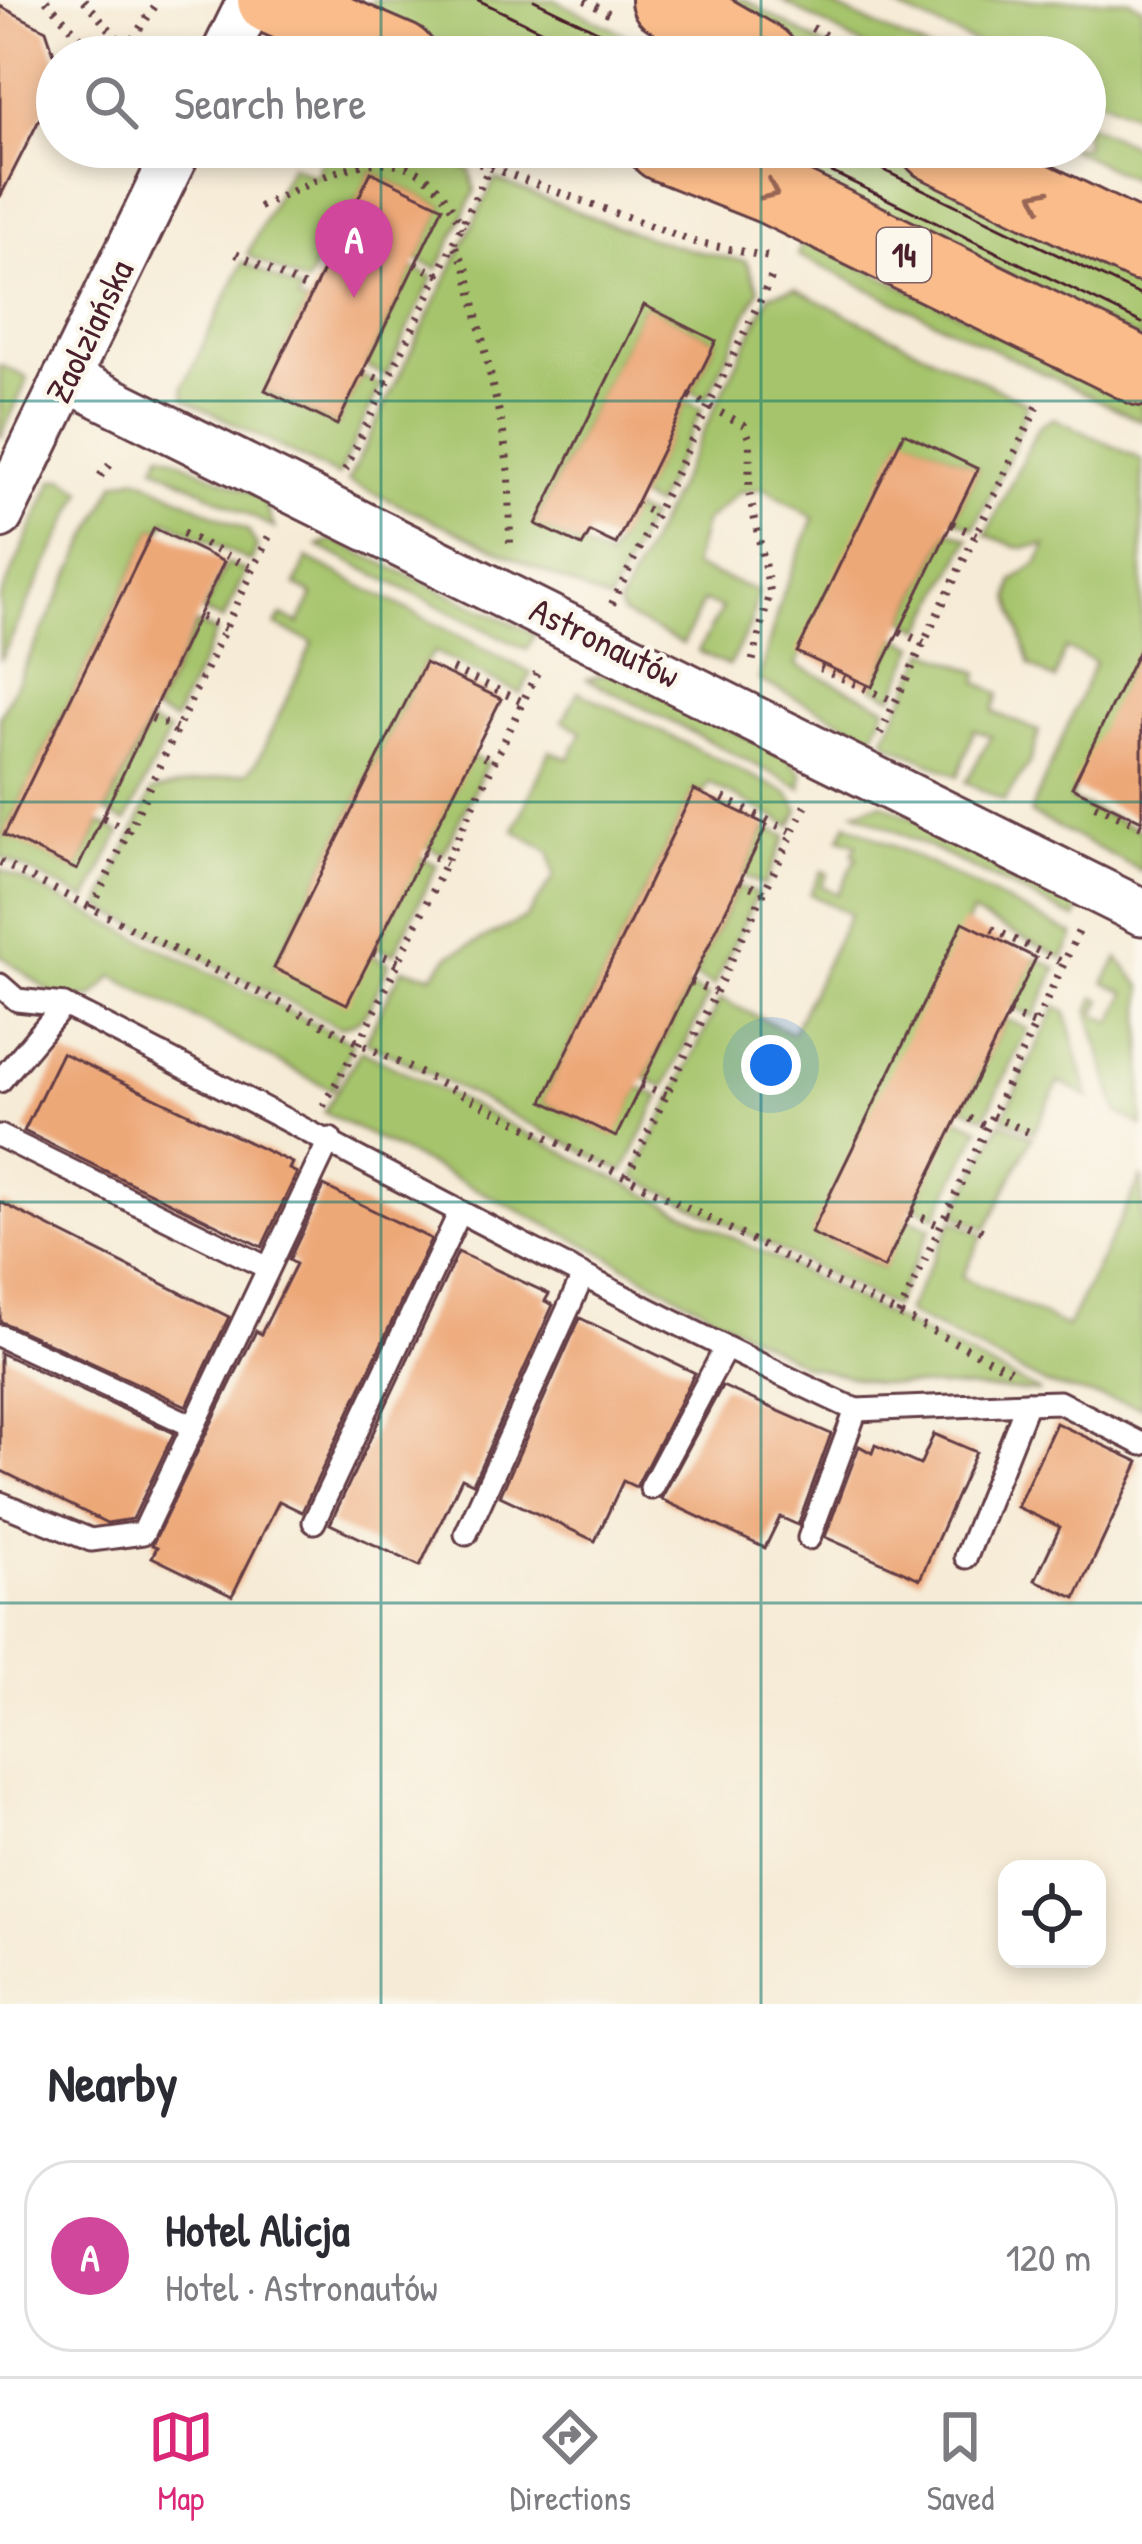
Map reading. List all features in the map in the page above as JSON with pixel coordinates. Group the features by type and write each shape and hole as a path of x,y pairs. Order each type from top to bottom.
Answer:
{"main road":[{"path":"271,0 354,36"},
{"path":"665,0 727,36"},
{"name":"14","path":"715,168 770,190 1142,372"},
{"path":"978,168 1142,248"}],"street":[{"path":"233,36 250,0"},
{"name":"Zaolziańska","path":"2,505 169,168"},
{"name":"Astronautów","path":"66,378 1142,912"}],"lane":[{"path":"0,986 17,1000 64,1005 330,1139 459,1214 582,1277 856,1410 1059,1402 1142,1444"},
{"path":"0,1081 64,1005"},
{"path":"0,1136 266,1267"},
{"path":"0,1503 91,1540 143,1533 330,1139"},
{"path":"314,1522 459,1214"},
{"path":"466,1534 582,1277"},
{"path":"0,1336 191,1425"},
{"path":"651,1488 724,1349"},
{"path":"966,1557 1027,1403"},
{"path":"809,1538 856,1410"}],"path":[{"path":"46,0 79,36"},
{"path":"84,0 115,36"},
{"path":"135,36 159,0"},
{"path":"260,207 349,168"},
{"path":"414,168 436,181 463,230"},
{"path":"339,482 490,168"},
{"path":"493,168 695,242 780,259"},
{"path":"454,245 466,267 502,426 513,569"},
{"path":"236,254 313,291"},
{"path":"416,264 440,275"},
{"path":"607,616 772,276"},
{"path":"363,373 388,383"},
{"path":"688,396 744,425 750,441 748,492 770,591 746,684 730,704"},
{"path":"874,746 1040,401"},
{"path":"100,476 116,459"},
{"path":"635,504 656,514"},
{"path":"952,524 976,535"},
{"path":"183,533 253,569"},
{"path":"92,908 269,536"},
{"path":"201,617 225,628"},
{"path":"900,632 924,643"},
{"path":"306,1127 334,1091 360,1042 540,666"},
{"path":"820,668 896,702"},
{"path":"452,669 523,702"},
{"path":"152,718 176,729"},
{"path":"473,751 494,760"},
{"path":"723,798 794,833"},
{"path":"628,1176 809,799"},
{"path":"1096,805 1142,826"},
{"path":"103,818 128,830"},
{"path":"423,852 446,863"},
{"path":"0,862 1016,1372"},
{"path":"740,881 764,893"},
{"path":"992,929 1064,963"},
{"path":"899,1315 1080,929"},
{"path":"373,952 398,962"},
{"path":"691,982 715,992"},
{"path":"1008,1013 1035,1024"},
{"path":"641,1085 666,1095"},
{"path":"959,1113 987,1127"},
{"path":"992,1116 1033,1134"},
{"path":"911,1213 941,1226"},
{"path":"947,1214 984,1232"}],"green space":[{"path":"372,0 555,0 628,36 424,36 365,15"},
{"path":"720,0 745,0 807,36 784,36"},
{"path":"781,0 820,0 898,36 845,36"},
{"path":"880,0 1130,0 1142,7 1142,118 1106,102 1106,36 960,36"},
{"path":"1106,133 1142,150 1142,184 1106,166"},
{"path":"290,168 315,176 318,168 464,168 470,170 475,191 438,269 417,260 443,207 371,172 326,264 317,261 306,284 247,255"},
{"path":"781,168 914,168 1142,279 1142,341"},
{"path":"495,179 650,238 746,261 759,289 707,398 691,392 716,341 644,306 536,523 608,559 632,510 649,517 609,602 348,481"},
{"path":"803,238 1142,402 1142,421 798,255"},
{"path":"243,262 302,292 298,300 307,304 265,391 337,425 361,376 381,385 338,476 185,399 183,387"},
{"path":"413,268 433,277 386,376 366,366"},
{"path":"795,289 1027,403 1013,449 974,528 954,519 978,469 904,434 796,665 886,707 873,736 759,680 781,599 814,518 764,488 739,492 704,523 693,567 758,591 750,625 729,666 698,651 722,609 703,601 683,644 622,614 619,605 770,294"},
{"path":"0,365 28,378 1,437 0,436"},
{"path":"686,401 702,409 655,506 638,498"},
{"path":"1054,418 1142,460 1142,644 1070,800 1142,831 1142,871 1030,813 1095,662 1065,648 1055,680 1030,665 1010,598 1013,581 1039,562 1046,545 1021,548 986,535 1038,427"},
{"path":"162,452 263,498 274,528 155,466"},
{"path":"138,477 248,531 257,547 251,562 166,520 160,531 154,528 4,834 77,870 100,823 120,833 87,900 0,856 0,716 116,482"},
{"path":"64,478 83,491 0,661 0,599 53,481"},
{"path":"949,530 969,539 923,629 905,620"},
{"path":"333,540 535,634 527,650 318,546"},
{"path":"307,558 531,673 521,694 435,652 425,663 274,967 372,955 389,963 365,1013 339,1027 100,907 152,791 248,772 257,762 313,643 276,625 282,615 299,624 313,595 296,585"},
{"path":"227,563 246,571 223,620 203,612"},
{"path":"197,624 216,632 174,721 154,712"},
{"path":"897,637 916,646 893,697 872,687"},
{"path":"927,651 979,673 977,682 999,694 993,712 1039,731 1030,762 1004,801 966,782 991,736 974,730 958,776 888,743 885,737"},
{"path":"613,672 789,758 802,773 801,788 587,679"},
{"path":"578,691 789,794 799,810 791,826 709,783 703,794 694,790 543,1101 615,1136 639,1088 660,1096 624,1172 365,1041 402,969 433,975 450,955 526,918 554,877 550,852 514,830 550,751 569,759 582,731 563,721"},
{"path":"149,723 169,732 126,822 106,812"},
{"path":"471,756 487,763 443,854 426,846"},
{"path":"882,803 1064,892 1080,907 1076,919 855,811"},
{"path":"847,823 1074,935 1063,958 972,913 812,1233 883,1268 908,1218 931,1228 893,1307 634,1177 720,999 792,1033 850,914 810,894 822,871 828,874 822,886 838,894 857,857 852,854 857,844 840,838"},
{"path":"766,828 786,836 764,886 743,875"},
{"path":"420,857 437,865 394,954 376,947"},
{"path":"0,869 353,1043 332,1090 113,976 93,997 61,1000 0,955"},
{"path":"738,886 757,894 714,986 694,976"},
{"path":"1036,958 1057,968 1034,1017 1011,1007"},
{"path":"1118,958 1142,987 1142,1126 1117,1112 1089,1012 1095,997 1102,1000 1095,1014 1113,1022 1126,993 1104,983"},
{"path":"689,987 708,996 665,1087 645,1078"},
{"path":"1056,1006 1066,1012 1089,1098 1059,1082 1034,1132 1003,1117"},
{"path":"1006,1019 1028,1029 985,1117 963,1107"},
{"path":"361,1050 1040,1392 876,1383 804,1365 597,1250 324,1112"},
{"path":"957,1117 980,1128 936,1217 914,1206"},
{"path":"1001,1122 1032,1137 986,1229 955,1214"},
{"path":"1142,1176 1142,1407 1045,1384 906,1312 953,1220 983,1235 962,1277 1067,1327"}],"building":[{"path":"0,6 46,30 48,36 36,36 36,126 0,197"},
{"path":"371,172 443,207 337,425 265,390"},
{"path":"644,305 716,341 616,544 590,532 582,546 536,524"},
{"path":"904,433 978,469 872,687 797,652"},
{"path":"154,528 224,562 77,870 4,835"},
{"path":"1142,644 1142,821 1072,787"},
{"path":"425,663 501,699 347,1004 274,968"},
{"path":"694,790 767,825 616,1137 543,1101"},
{"path":"963,922 1036,958 884,1268 811,1233"},
{"path":"62,1053 292,1163 289,1169 297,1173 262,1247 24,1131"},
{"path":"324,1186 431,1239 302,1512 279,1501 232,1596 152,1557 157,1547 152,1545 256,1331 261,1334 296,1264 289,1260"},
{"path":"0,1202 229,1317 187,1406 0,1321"},
{"path":"458,1252 549,1294 545,1301 553,1305 473,1483 462,1478 420,1566 330,1524"},
{"path":"580,1318 695,1373 636,1487 623,1481 595,1541 500,1496"},
{"path":"0,1353 174,1433 133,1519 107,1523 0,1470"},
{"path":"722,1386 831,1434 798,1525 780,1517 765,1548 661,1499"},
{"path":"1056,1423 1139,1462 1076,1598 1035,1580 1060,1527 1017,1507"},
{"path":"934,1434 976,1452 920,1579 825,1537 859,1446 872,1453 875,1445 920,1465"}],"tram line":[{"path":"478,0 553,36"},
{"path":"534,0 608,36"},
{"path":"823,168 1142,323"},
{"path":"879,168 1142,296"}],"place":[{"name":"Hotel Alicja","path":"354,298"}]}
